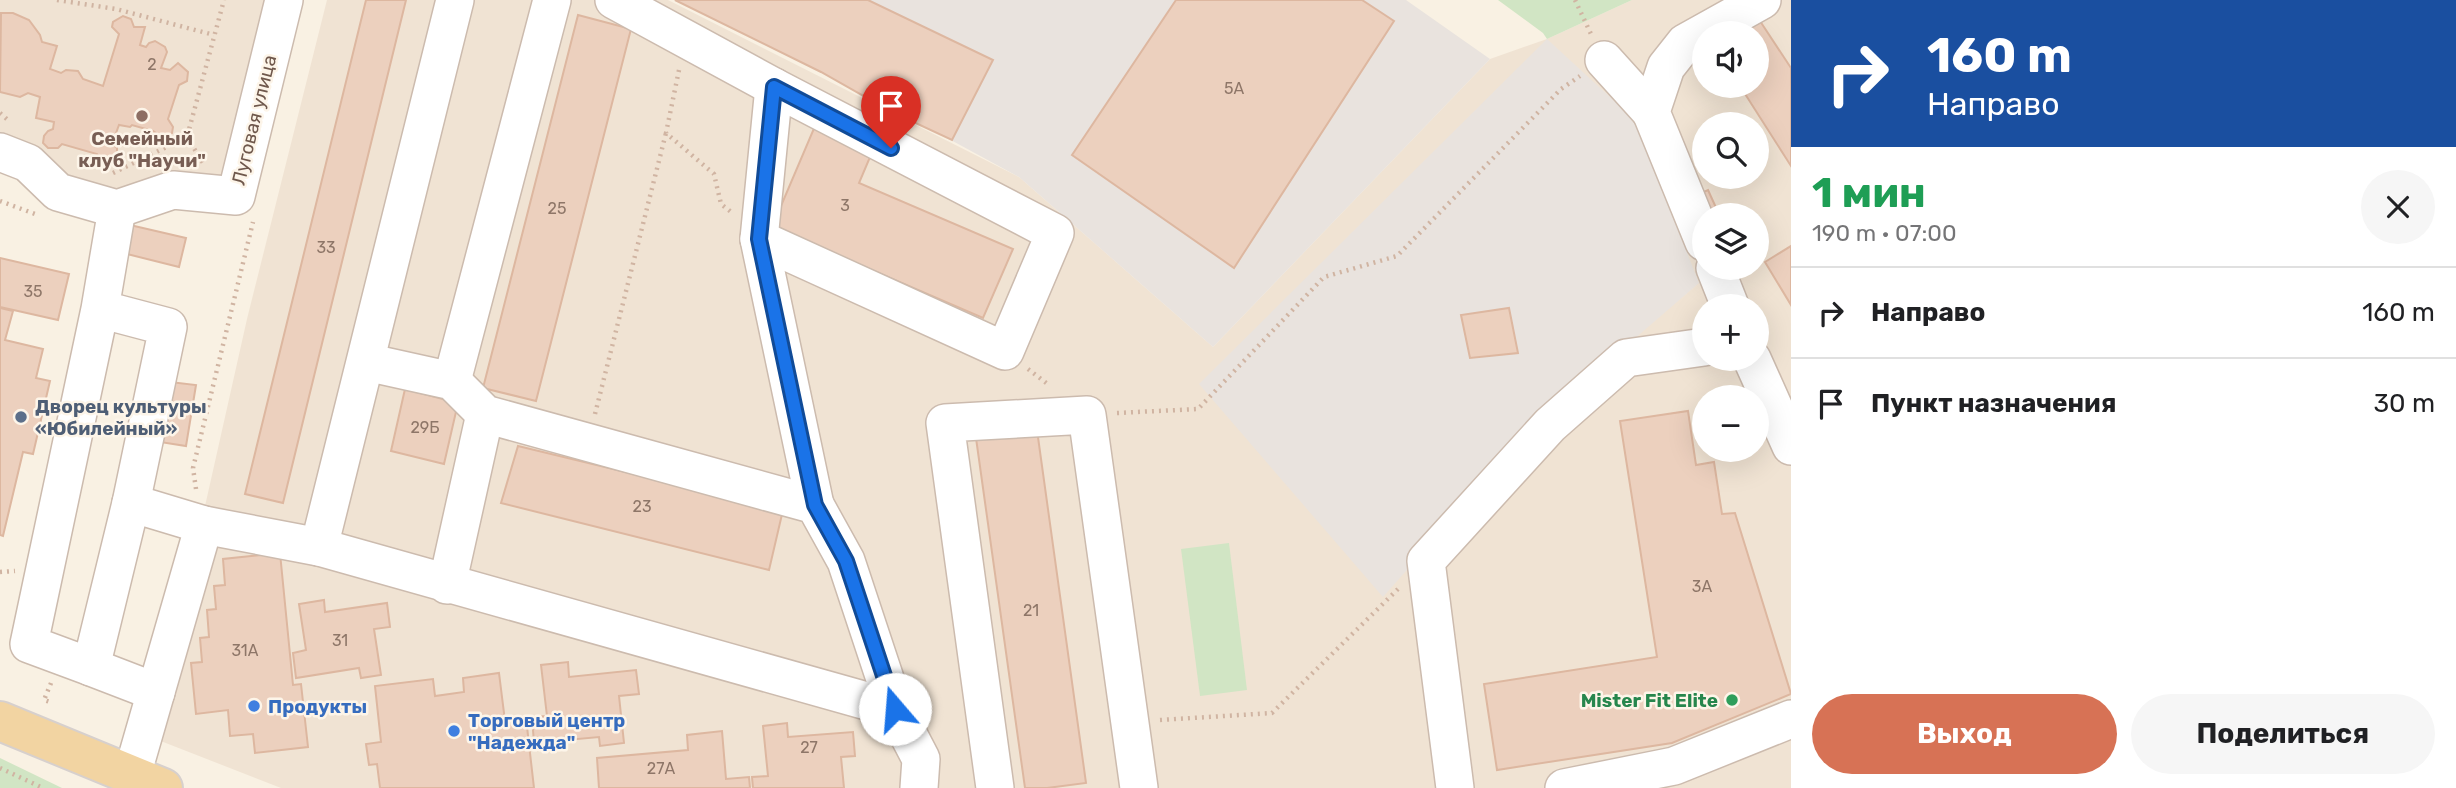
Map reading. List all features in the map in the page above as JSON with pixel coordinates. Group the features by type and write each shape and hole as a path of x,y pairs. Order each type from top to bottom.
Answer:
{"main road":[{"path":"0,721 148,782"}],"street":[{"name":"Луговая улица","path":"117,209 173,190 236,196 284,0"},
{"path":"318,547 455,0"},
{"path":"452,381 552,0"},
{"path":"614,0 774,87 1055,233 1005,351 759,239"},
{"path":"1651,112 1666,67 1685,43 1762,0"},
{"path":"1604,60 1651,112 1692,213"},
{"path":"774,87 759,239 815,505 846,561 895,709 921,759 919,788"},
{"path":"7,139 58,192 117,209 100,309 29,644 156,692"},
{"path":"91,667 131,503 168,327 100,309"},
{"path":"1455,788 1426,561 1550,425 1626,358 1692,349"},
{"path":"366,362 452,381 485,414 815,505"},
{"path":"1757,371 1791,446"},
{"path":"447,584 485,414"},
{"path":"995,788 945,423 1087,415 1139,788"},
{"path":"131,503 204,524 318,547 895,709"},
{"path":"148,782 156,692 204,524"},
{"path":"1564,788 1674,765 1791,719"}],"path":[{"path":"57,0 116,9 214,35"},
{"path":"116,9 118,0"},
{"path":"104,170 116,173 187,137 224,0"},
{"path":"588,443 666,134 681,60"},
{"path":"1005,351 1087,415 1198,409 1324,277 1397,256 1561,89 1604,60"},
{"path":"0,113 7,139"},
{"path":"666,134 714,174 721,204 759,239"},
{"path":"204,524 193,468 255,214"},
{"path":"1130,728 1163,720 1272,713 1426,561"},
{"path":"0,572 18,571"},
{"path":"53,679 44,700 53,703"},
{"path":"0,768 32,786 43,788"}],"shaded area":[{"path":"0,0 284,0 236,196 117,209 0,151"},
{"path":"327,0 668,0 1019,177 1213,347 1490,59 1547,39 1632,0 1791,0 1791,788 281,788 153,738 247,319"},
{"path":"676,0 1406,0 1490,59 1213,347 1019,177 868,95"},
{"path":"1547,39 1635,120 1692,265 1692,280 1698,280 1699,283 1537,423 1383,597 1199,384"}],"green space":[{"path":"1498,0 1632,0 1547,39 1543,33"},
{"path":"1229,543 1247,690 1200,696 1181,549"},
{"path":"0,758 62,788 0,788"}],"building":[{"path":"366,0 406,0 283,503 245,494"},
{"path":"675,0 868,0 993,60 952,140"},
{"path":"1176,0 1362,0 1394,21 1234,268 1072,155"},
{"path":"1,13 13,13 29,20 42,42 57,46 50,69 61,73 66,70 78,71 83,79 103,86 119,34 112,27 113,22 123,16 131,19 134,27 145,27 140,45 146,47 155,41 165,47 167,52 161,68 170,70 178,63 188,72 187,81 179,85 168,119 173,127 172,133 163,138 153,131 132,125 119,125 112,144 117,148 117,158 112,163 104,164 97,154 62,144 58,148 48,148 43,143 44,136 53,129 54,122 36,118 40,97 28,93 20,97 0,92"},
{"path":"578,15 631,29 536,401 483,388"},
{"path":"1769,35 1791,68 1791,166 1769,131 1769,112 1757,112 1748,98 1769,98"},
{"path":"815,126 873,150 859,183 1013,249 983,318 772,227"},
{"path":"1708,190 1714,203 1698,203 1692,197"},
{"path":"130,225 186,238 179,267 123,253"},
{"path":"1791,246 1791,305 1769,269 1769,260"},
{"path":"0,258 69,274 58,320 0,307"},
{"name":"Дворец культуры «Юбилейный»","path":"0,308 13,311 5,340 43,349 36,378 50,381 33,454 23,452 3,536 0,535"},
{"path":"1509,308 1518,353 1470,358 1461,315"},
{"path":"170,382 196,385 186,446 160,442"},
{"path":"405,389 458,403 444,464 391,451"},
{"path":"1688,411 1692,462 1696,462 1696,465 1714,462 1722,514 1735,513 1791,694 1672,743 1497,770 1484,684 1657,657 1620,421"},
{"path":"1037,430 1086,783 1025,788 976,438"},
{"path":"518,446 783,510 769,570 501,503"},
{"path":"280,553 293,685 301,684 308,747 255,753 253,734 230,736 228,710 196,714 191,663 202,662 200,638 209,637 207,610 216,609 214,586 225,585 223,559"},
{"path":"324,600 325,612 387,603 390,627 374,629 381,675 361,678 359,668 296,678 293,653 306,650 299,604"},
{"path":"568,662 569,677 636,670 639,694 619,696 624,743 600,746 599,737 534,743 532,717 547,716 541,665"},
{"name":"Торговый центр \"Надежда\"","path":"499,673 505,721 526,718 534,788 380,788 377,764 369,765 366,744 381,742 375,686 433,679 435,696 464,692 463,678"},
{"path":"787,723 788,737 853,732 855,756 841,757 844,788 753,788 752,777 768,776 763,726"},
{"path":"722,731 726,779 749,777 750,788 599,788 597,758 688,750 687,735"}],"place":[{"name":"Семейный клуб \"Научи\"","path":"142,116"},
{"name":"Дворец культуры «Юбилейный»","path":"21,417"},
{"name":"Mister Fit Elite","path":"1732,700"},
{"name":"Продукты","path":"254,706"},
{"name":"Торговый центр \"Надежда\"","path":"454,731"}],"route":[{"path":"891,148 774,87 759,239 815,505 846,561 895,709"}]}
